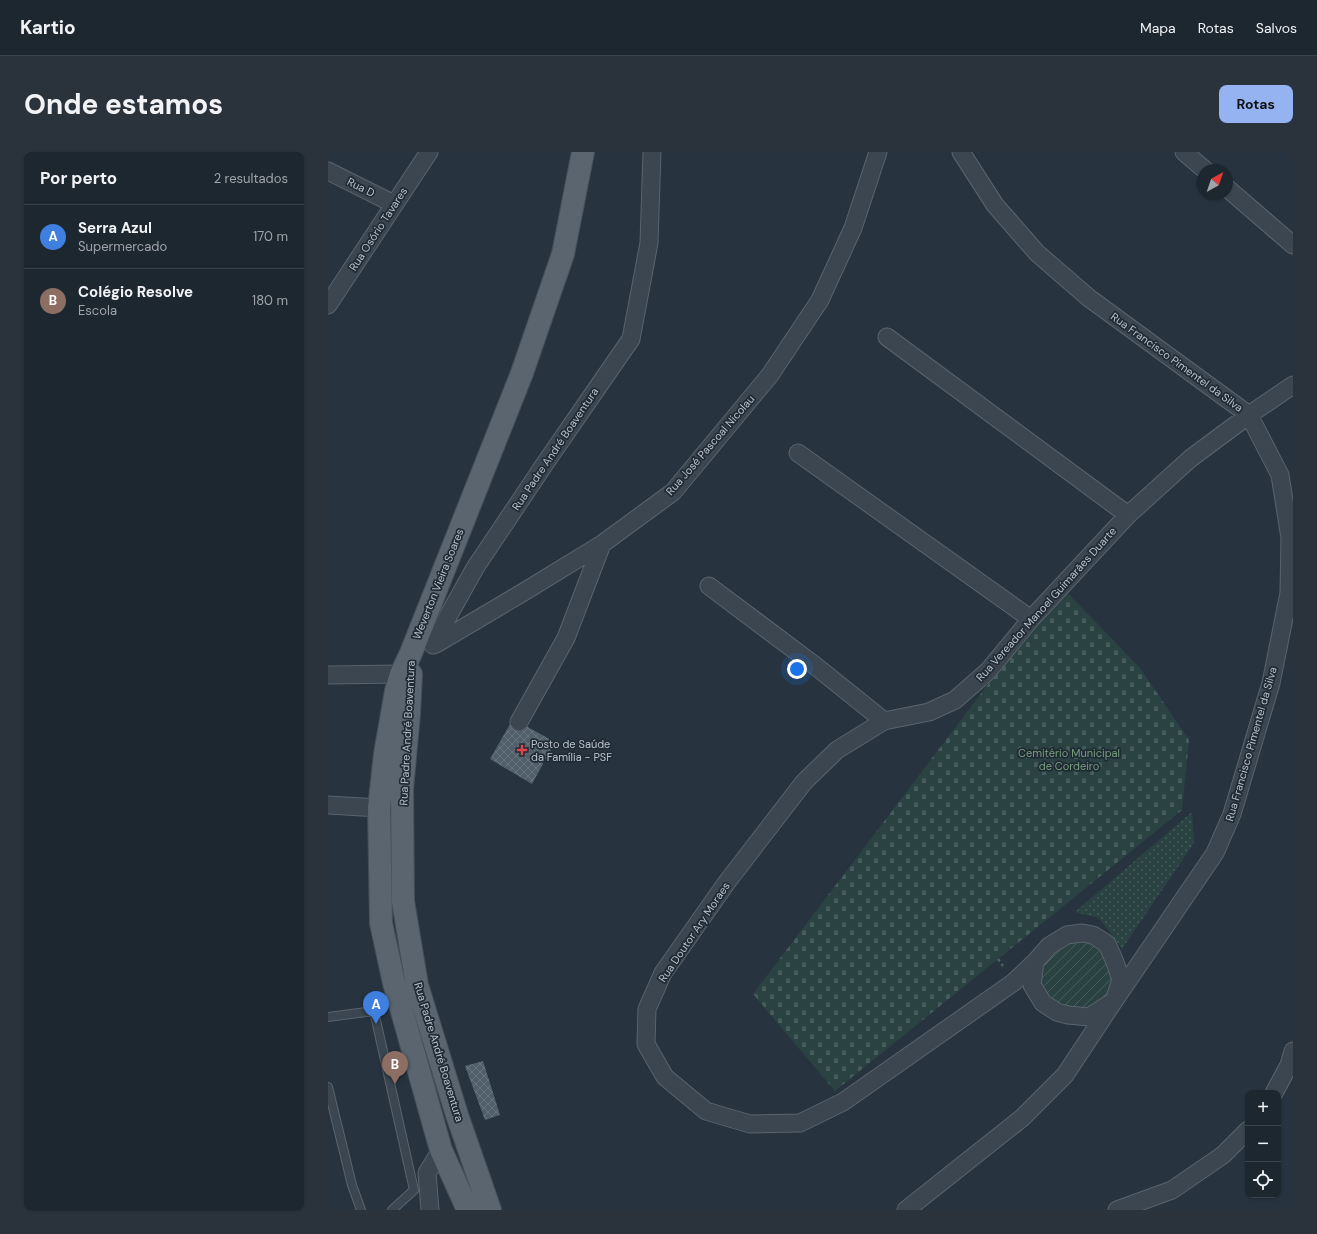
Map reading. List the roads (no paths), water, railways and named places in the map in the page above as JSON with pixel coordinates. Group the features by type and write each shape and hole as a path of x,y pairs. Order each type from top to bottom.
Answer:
{"main road":[{"name":"Weverton Vieira Soares","path":"468,1210 441,1150 394,983 381,923 379,808 385,754 396,691 401,674 411,653 530,351 563,254 582,152"},
{"name":"Rua Padre André Boaventura","path":"411,653 411,682 402,789 403,901 417,985 457,1115 490,1210"}],"street":[{"name":"Rua Osório Tavares","path":"328,305 429,152"},
{"name":"Rua Padre André Boaventura","path":"411,653 436,644 446,620 475,568 631,339 649,243 652,152"},
{"name":"Rua José Pascoal Nicolau","path":"436,644 602,544 673,492 770,375 820,300 853,228 878,152"},
{"name":"Rua Francisco Pimentel da Silva","path":"906,1210 1022,1118 1065,1075 1215,853 1232,814 1271,683 1289,592 1290,538 1280,474 1249,415 1089,298 1037,253 995,206 961,152"},
{"path":"1184,152 1198,164"},
{"name":"Rua D","path":"328,170 394,204"},
{"path":"1233,193 1293,244"},
{"path":"886,337 1128,515"},
{"name":"Rua Vereador Manoel Guimarães Duarte","path":"884,721 929,712 955,700 988,672 1031,619 1128,515 1191,458 1249,415 1293,385"},
{"path":"798,453 1031,619"},
{"path":"519,722 566,638 602,544"},
{"path":"709,586 813,664 884,721"},
{"path":"328,676 401,674"},
{"name":"Rua Doutor Ary Moraes","path":"884,721 837,750 804,782 727,882 663,973 647,1009 646,1044 665,1077 706,1111 750,1124 800,1123 843,1102 1014,982 1035,962"},
{"path":"328,805 379,808"},
{"path":"1082,932 1093,935 1107,944 1121,980 1114,1001 1089,1017 1068,1015 1057,1012 1043,1003 1032,985 1035,962 1049,946 1067,935 1082,932"},
{"path":"1276,1090 1289,1065 1293,1051"},
{"path":"1117,1210 1172,1190 1223,1155 1245,1133"},
{"path":"430,1210 427,1172 441,1150"}],"lane":[{"path":"328,1017 374,1011 414,1190 392,1210"},
{"path":"328,1087 352,1185 361,1210"}],"place":[{"name":"Posto de Saúde da Família - PSF","path":"522,750"},
{"name":"Serra Azul","path":"376,1024"},
{"name":"Colégio Resolve","path":"395,1084"}],"park label":[{"name":"Cemitério Municipal de Cordeiro","path":"1069,759"}]}
